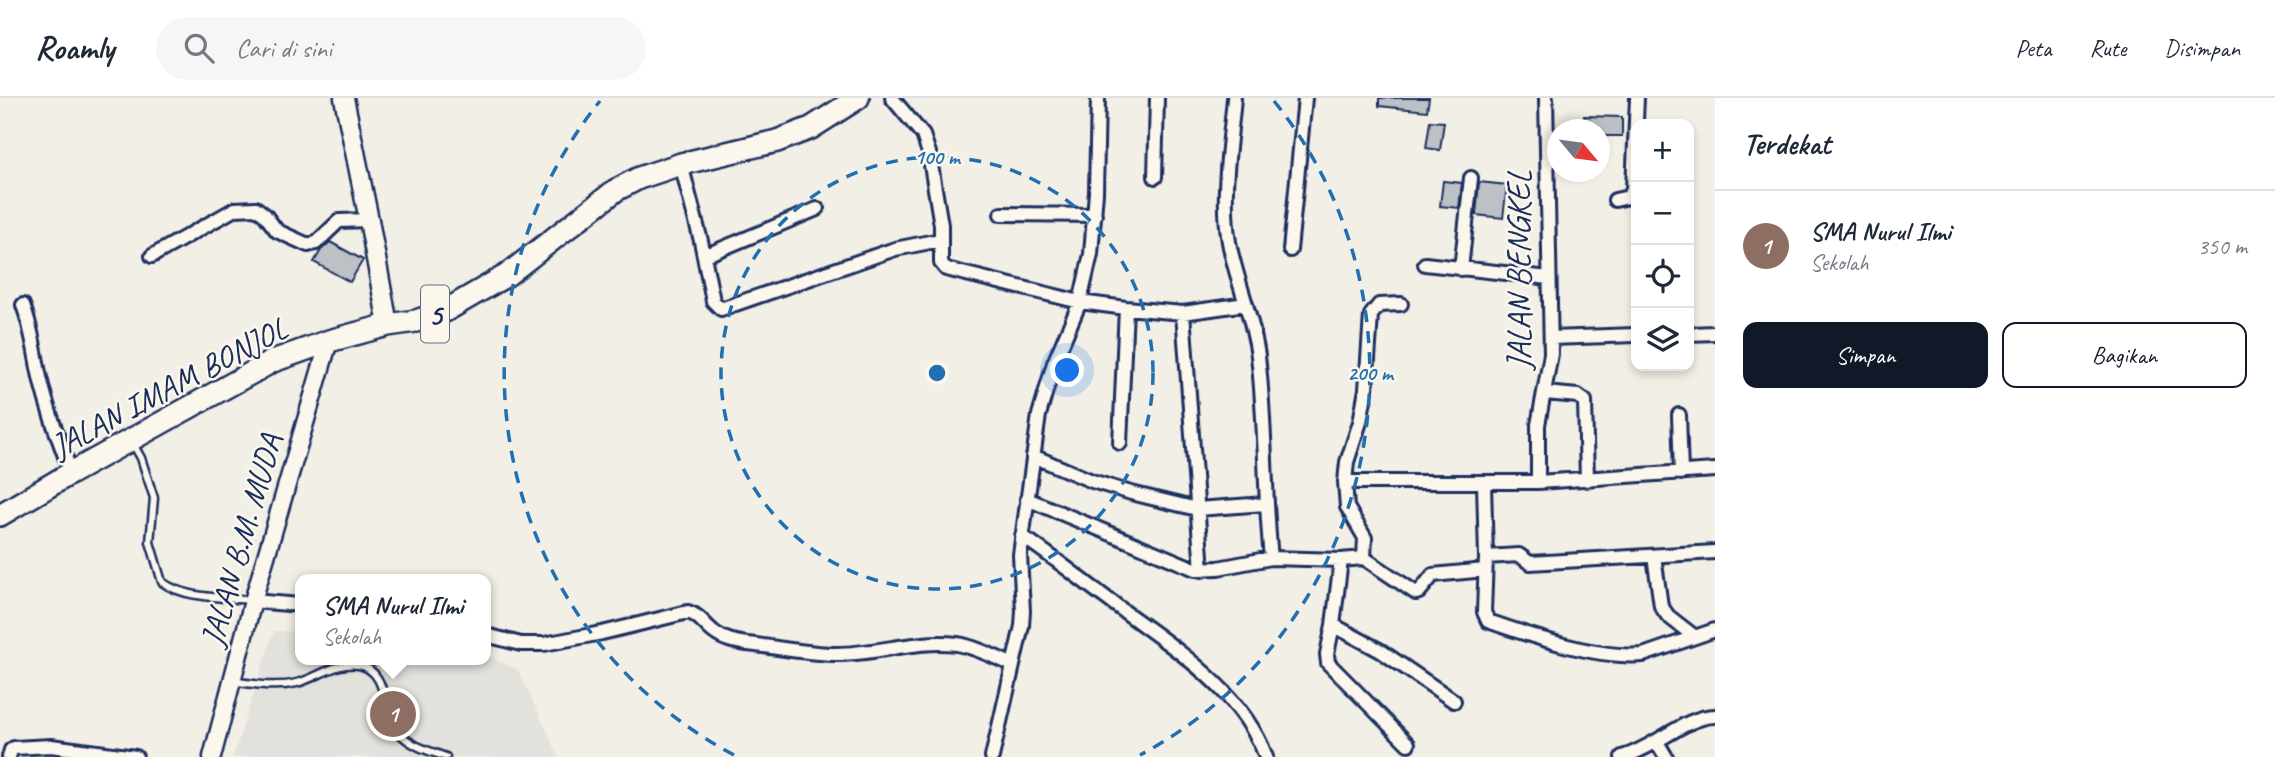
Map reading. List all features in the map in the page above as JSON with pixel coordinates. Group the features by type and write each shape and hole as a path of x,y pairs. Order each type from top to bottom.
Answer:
{"highway":[{"name":"JALAN IMAM BONJOL","path":"0,515 272,362 329,341 435,314 474,295 507,275 616,190 639,178 681,164 777,141 811,128 858,98"}],"main road":[{"path":"344,98 388,325"}],"street":[{"path":"892,98 923,135 929,153 941,225 941,263 946,269 1080,302 1126,308 1183,313 1246,304"},
{"path":"992,757 1023,618 1020,555 1033,456 1046,390 1054,363 1080,302 1091,254 1095,215 1098,98"},
{"path":"1155,177 1157,98"},
{"path":"1234,98 1226,198 1227,220 1234,265 1258,354 1265,504 1271,558"},
{"path":"1290,250 1306,98"},
{"name":"JALAN BENGKEL","path":"1538,482 1538,425 1551,354 1546,98"},
{"path":"1615,200 1629,197 1633,189 1637,98"},
{"path":"681,164 713,302 724,309 895,249 940,240"},
{"path":"1461,269 1471,178"},
{"path":"152,256 221,215 246,207 261,211 277,231 308,245 316,243 339,221 369,220"},
{"path":"704,256 817,209"},
{"path":"1001,214 1095,215"},
{"path":"1424,264 1549,278"},
{"path":"23,304 50,413 71,473"},
{"path":"1364,558 1365,538 1349,512 1346,501 1347,462 1360,422 1366,389 1371,315 1379,305 1401,304"},
{"path":"1120,443 1126,308"},
{"path":"1183,313 1202,570"},
{"path":"1694,334 1715,333"},
{"path":"1551,338 1631,335"},
{"name":"JALAN B.M. MUDA","path":"212,757 253,601 329,341"},
{"path":"1545,393 1578,396 1585,401 1587,480"},
{"path":"1679,415 1681,473"},
{"path":"1033,456 1092,481 1197,509 1265,504"},
{"path":"1345,482 1484,484 1587,480 1715,470"},
{"path":"1484,484 1486,619 1593,651 1630,656 1643,655 1715,630"},
{"path":"1027,499 1202,570 1271,558 1364,558 1416,593 1433,575 1518,554 1530,563 1715,552"},
{"path":"1022,536 1054,556 1216,682 1247,722 1263,747 1266,757"},
{"path":"1654,556 1661,606 1668,616 1695,637"},
{"path":"1340,560 1333,625 1326,654 1328,663 1408,744"},
{"path":"253,601 295,604"},
{"path":"491,636 521,644 544,644 602,634 688,612 695,614 724,639 747,644 832,654 874,652 906,645 955,644 1013,665"},
{"path":"1333,625 1381,651 1454,701"},
{"path":"1622,757 1657,743 1695,720 1715,716"},
{"path":"1657,743 1666,757"},
{"path":"9,757 14,748 51,746 135,757"}],"lane":[{"path":"132,440 155,498 150,542 162,582 178,590 253,601"},
{"path":"232,681 289,685 346,665"},
{"path":"356,665 366,667 378,678 393,725 400,734 418,747 446,757"}],"shaded area":[{"path":"274,631 295,632 295,665 491,665 491,657 518,670 559,757 233,757"}],"building":[{"path":"1379,98 1429,98 1427,111 1379,106"},
{"path":"1584,116 1622,117 1622,136 1610,136 1610,119 1584,119"},
{"path":"1430,121 1444,122 1440,150 1426,148"},
{"path":"1443,181 1462,183 1459,208 1440,206"},
{"path":"1479,182 1507,185 1503,218 1476,215"},
{"path":"330,242 363,260 350,282 314,262"}],"place":[{"name":"SMA Nurul Ilmi","path":"393,714"}]}
